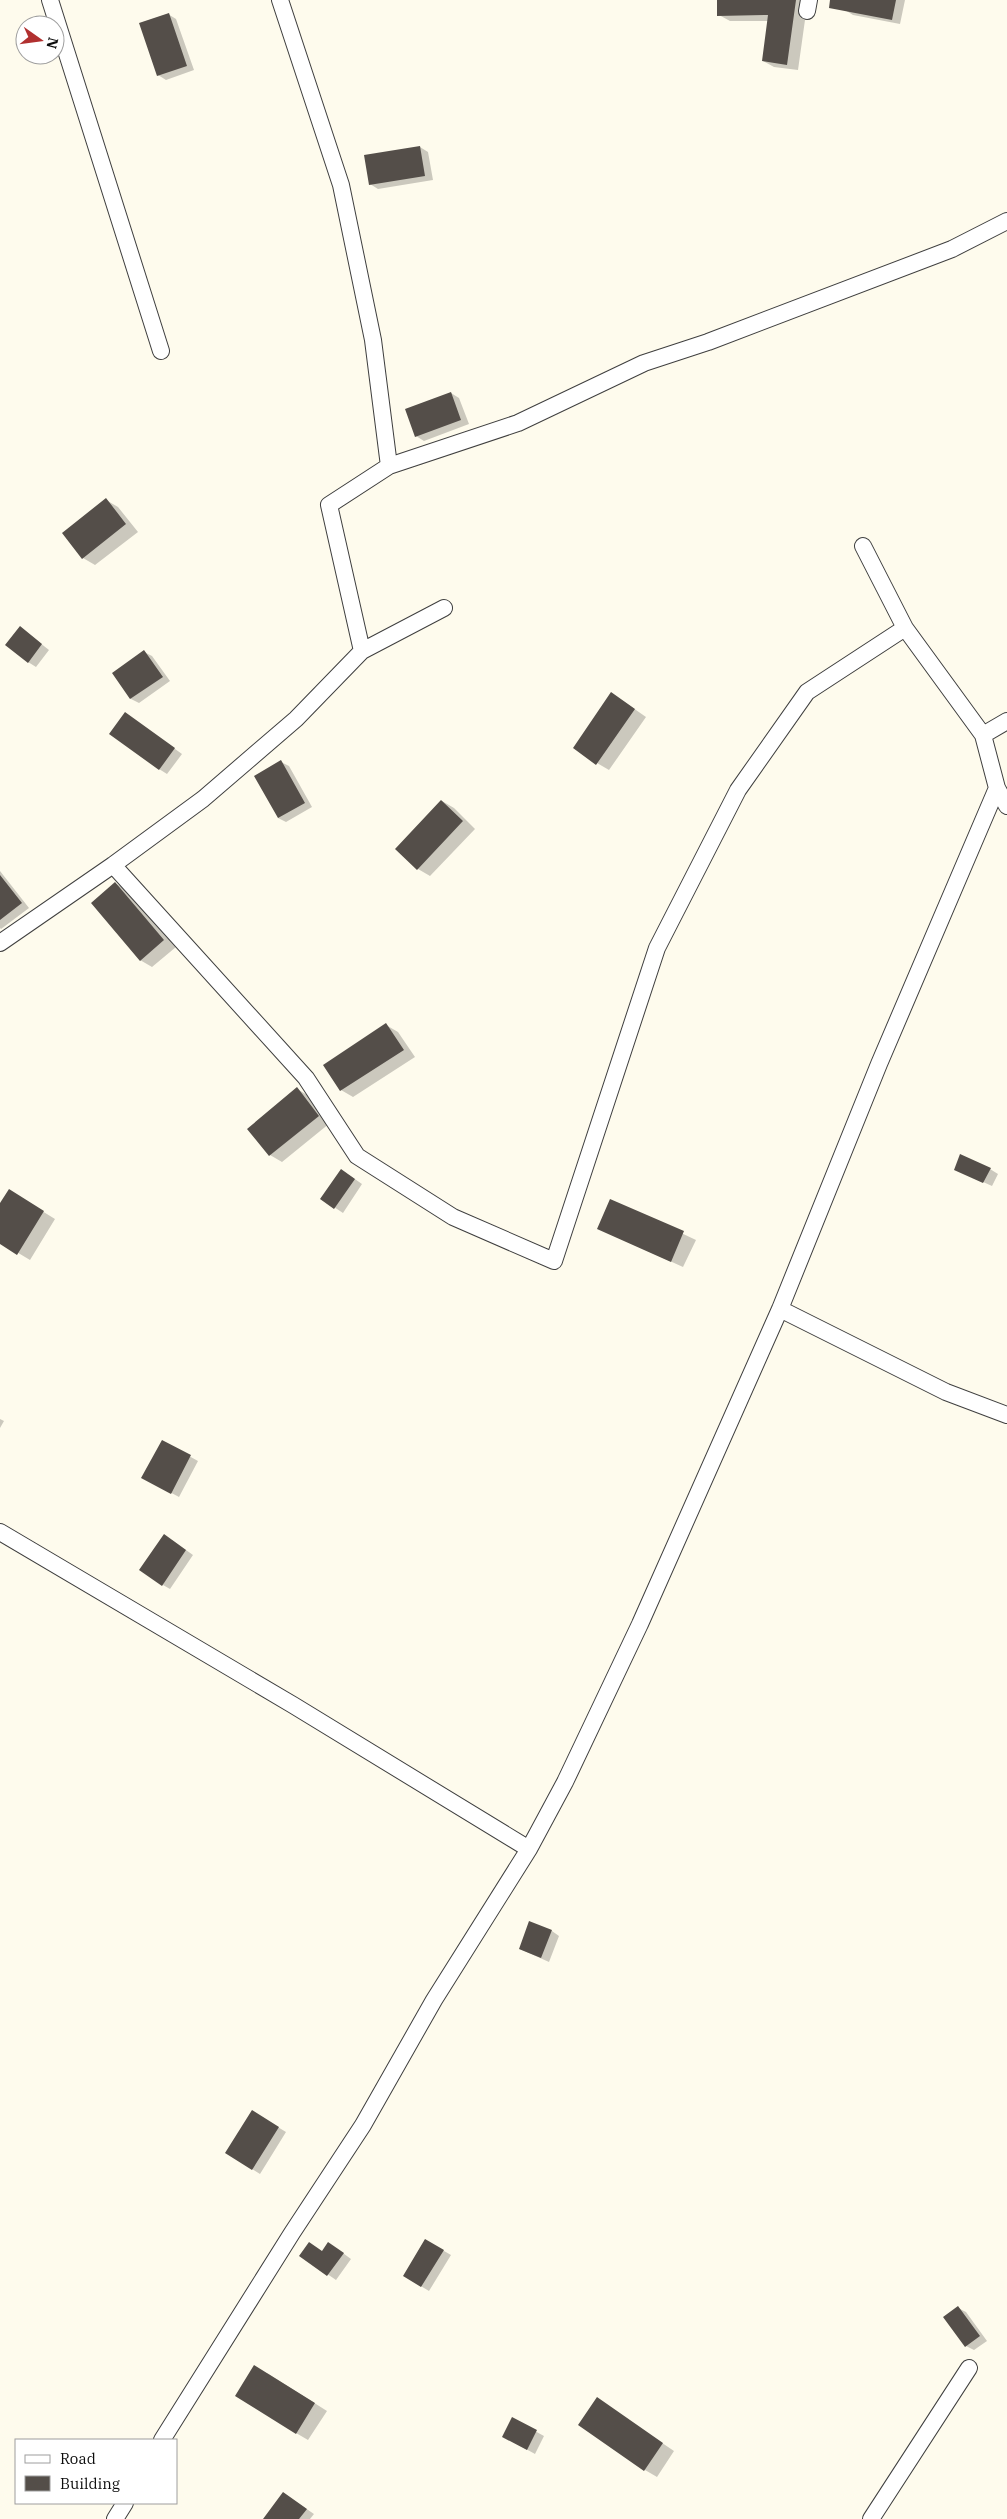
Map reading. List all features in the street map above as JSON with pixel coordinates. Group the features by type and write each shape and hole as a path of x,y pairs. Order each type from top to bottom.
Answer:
{"street":[{"path":"50,0 161,351"},
{"path":"280,0 341,185 373,340 389,466"},
{"path":"362,651 329,505 389,466 518,423 644,363 708,342 952,249 1007,221"},
{"path":"863,546 905,628 983,735 997,788 1007,806"},
{"path":"0,943 113,865 202,799 296,719 362,651 444,608"},
{"path":"113,865 306,1078 357,1156 453,1217 554,1261 656,948 738,790 806,692 905,628"},
{"path":"983,735 1007,721"},
{"path":"163,2439 292,2233 363,2125 434,2000 530,1849 565,1782 640,1624 780,1309 879,1064 997,788"},
{"path":"780,1309 946,1392 1007,1415"},
{"path":"0,1532 293,1705 530,1849"},
{"path":"871,2519 969,2368"},
{"path":"115,2519 124,2504"}],"building":[{"path":"717,0 796,0 787,65 762,61 768,15 717,16"},
{"path":"830,0 896,0 892,20 829,8"},
{"path":"169,13 187,66 157,76 139,23"},
{"path":"420,146 425,176 369,185 364,155"},
{"path":"451,392 461,420 415,437 405,409"},
{"path":"106,498 126,524 82,559 62,533"},
{"path":"20,626 42,644 28,663 5,645"},
{"path":"144,650 163,677 130,699 112,673"},
{"path":"611,692 635,709 596,765 573,748"},
{"path":"125,712 175,748 159,770 109,734"},
{"path":"281,760 305,803 278,818 254,776"},
{"path":"441,800 463,821 417,870 395,849"},
{"path":"0,875 22,903 0,920"},
{"path":"115,882 164,940 140,961 91,903"},
{"path":"386,1023 404,1050 340,1091 323,1065"},
{"path":"297,1087 319,1116 269,1156 247,1129"},
{"path":"960,1154 991,1168 983,1183 954,1170"},
{"path":"341,1169 355,1179 334,1209 320,1199"},
{"path":"9,1189 44,1211 17,1255 0,1244 0,1203"},
{"path":"610,1199 684,1231 671,1262 597,1229"},
{"path":"162,1440 191,1455 171,1494 141,1478"},
{"path":"164,1534 186,1550 162,1586 139,1570"},
{"path":"529,1921 552,1930 541,1958 519,1949"},
{"path":"252,2110 279,2127 252,2170 225,2153"},
{"path":"425,2239 444,2250 421,2287 403,2276"},
{"path":"309,2242 322,2251 328,2242 344,2253 327,2276 299,2256"},
{"path":"958,2306 980,2336 965,2347 943,2317"},
{"path":"254,2365 315,2403 296,2434 235,2396"},
{"path":"597,2397 663,2443 644,2471 578,2425"},
{"path":"512,2417 537,2430 527,2450 502,2437"},
{"path":"283,2492 307,2509 299,2519 263,2519"}]}
